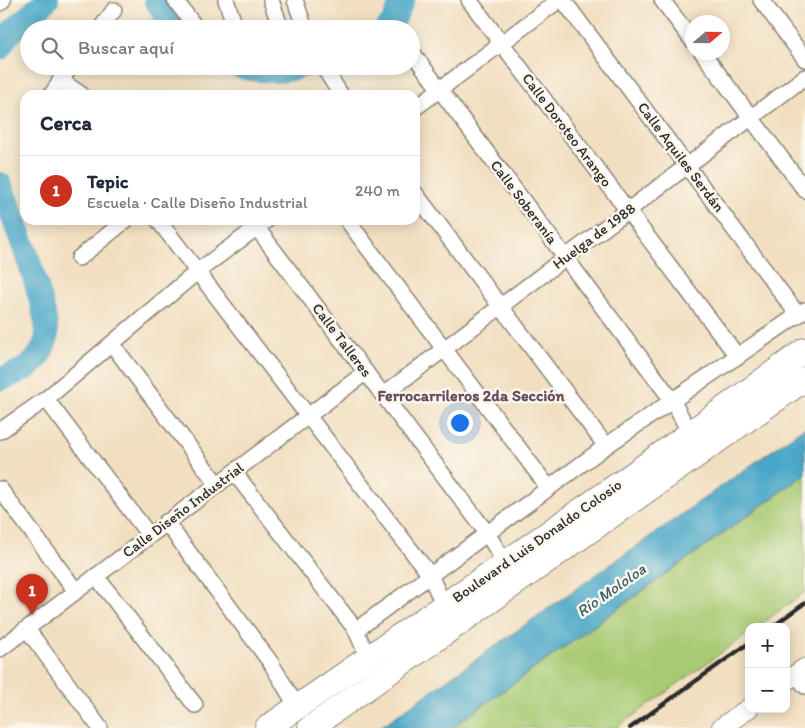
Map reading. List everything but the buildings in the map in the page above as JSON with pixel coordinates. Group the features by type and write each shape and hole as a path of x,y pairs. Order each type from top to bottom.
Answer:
{"main road":[{"name":"Boulevard Luis Donaldo Colosio","path":"310,728 606,506 690,433 805,350"},
{"name":"Boulevard Luis Donaldo Colosio","path":"267,728 505,563 606,506 805,379"}],"street":[{"path":"0,3 3,0"},
{"path":"175,0 190,20"},
{"path":"226,0 233,20"},
{"path":"271,0 278,20"},
{"path":"295,0 302,20"},
{"name":"Calle Doroteo Arango","path":"468,0 738,357"},
{"path":"420,104 559,0"},
{"name":"Calle Aquiles Serdán","path":"563,0 687,166 802,312"},
{"path":"662,0 685,31"},
{"path":"761,0 805,59"},
{"path":"107,20 114,10"},
{"path":"708,60 805,190"},
{"name":"Calle Soberanía","path":"420,63 672,400 690,433"},
{"path":"54,90 64,75"},
{"path":"328,75 338,90"},
{"name":"Huelga de 1988","path":"383,395 805,77"},
{"path":"60,80 75,90"},
{"path":"420,200 606,446"},
{"path":"79,258 120,225"},
{"path":"162,225 430,575 444,606"},
{"path":"0,431 46,399 254,225"},
{"name":"Calle Talleres","path":"260,225 366,372 487,533 505,563"},
{"path":"351,225 548,487"},
{"path":"356,630 548,487 802,312"},
{"path":"112,344 217,484"},
{"name":"Calle Diseño Industrial","path":"0,649 366,372"},
{"path":"46,399 149,535"},
{"path":"234,472 356,630 368,658"},
{"path":"0,489 76,591"},
{"path":"166,522 271,663 297,707"},
{"path":"96,576 195,705"},
{"path":"26,629 100,728"},
{"path":"726,727 745,711"}],"green space":[{"path":"805,475 805,593 762,623 745,623 745,636 616,728 452,728"}],"water":[{"name":"Río Mololoa","path":"805,427 805,474 451,728 379,728"}],"waterway":[{"path":"25,20 47,0"},
{"path":"156,0 168,20"},
{"path":"394,20 403,0"},
{"path":"0,48 7,36 20,24"},
{"path":"0,184 37,288 46,328 46,340 43,349 34,362 23,370 0,379"}],"railway":[{"path":"778,623 805,603"},
{"path":"630,728 745,646"}],"place":[{"name":"Tepic","path":"32,615"}],"district":[{"name":"Ferrocarrileros 2da Sección","path":"471,395"}]}
